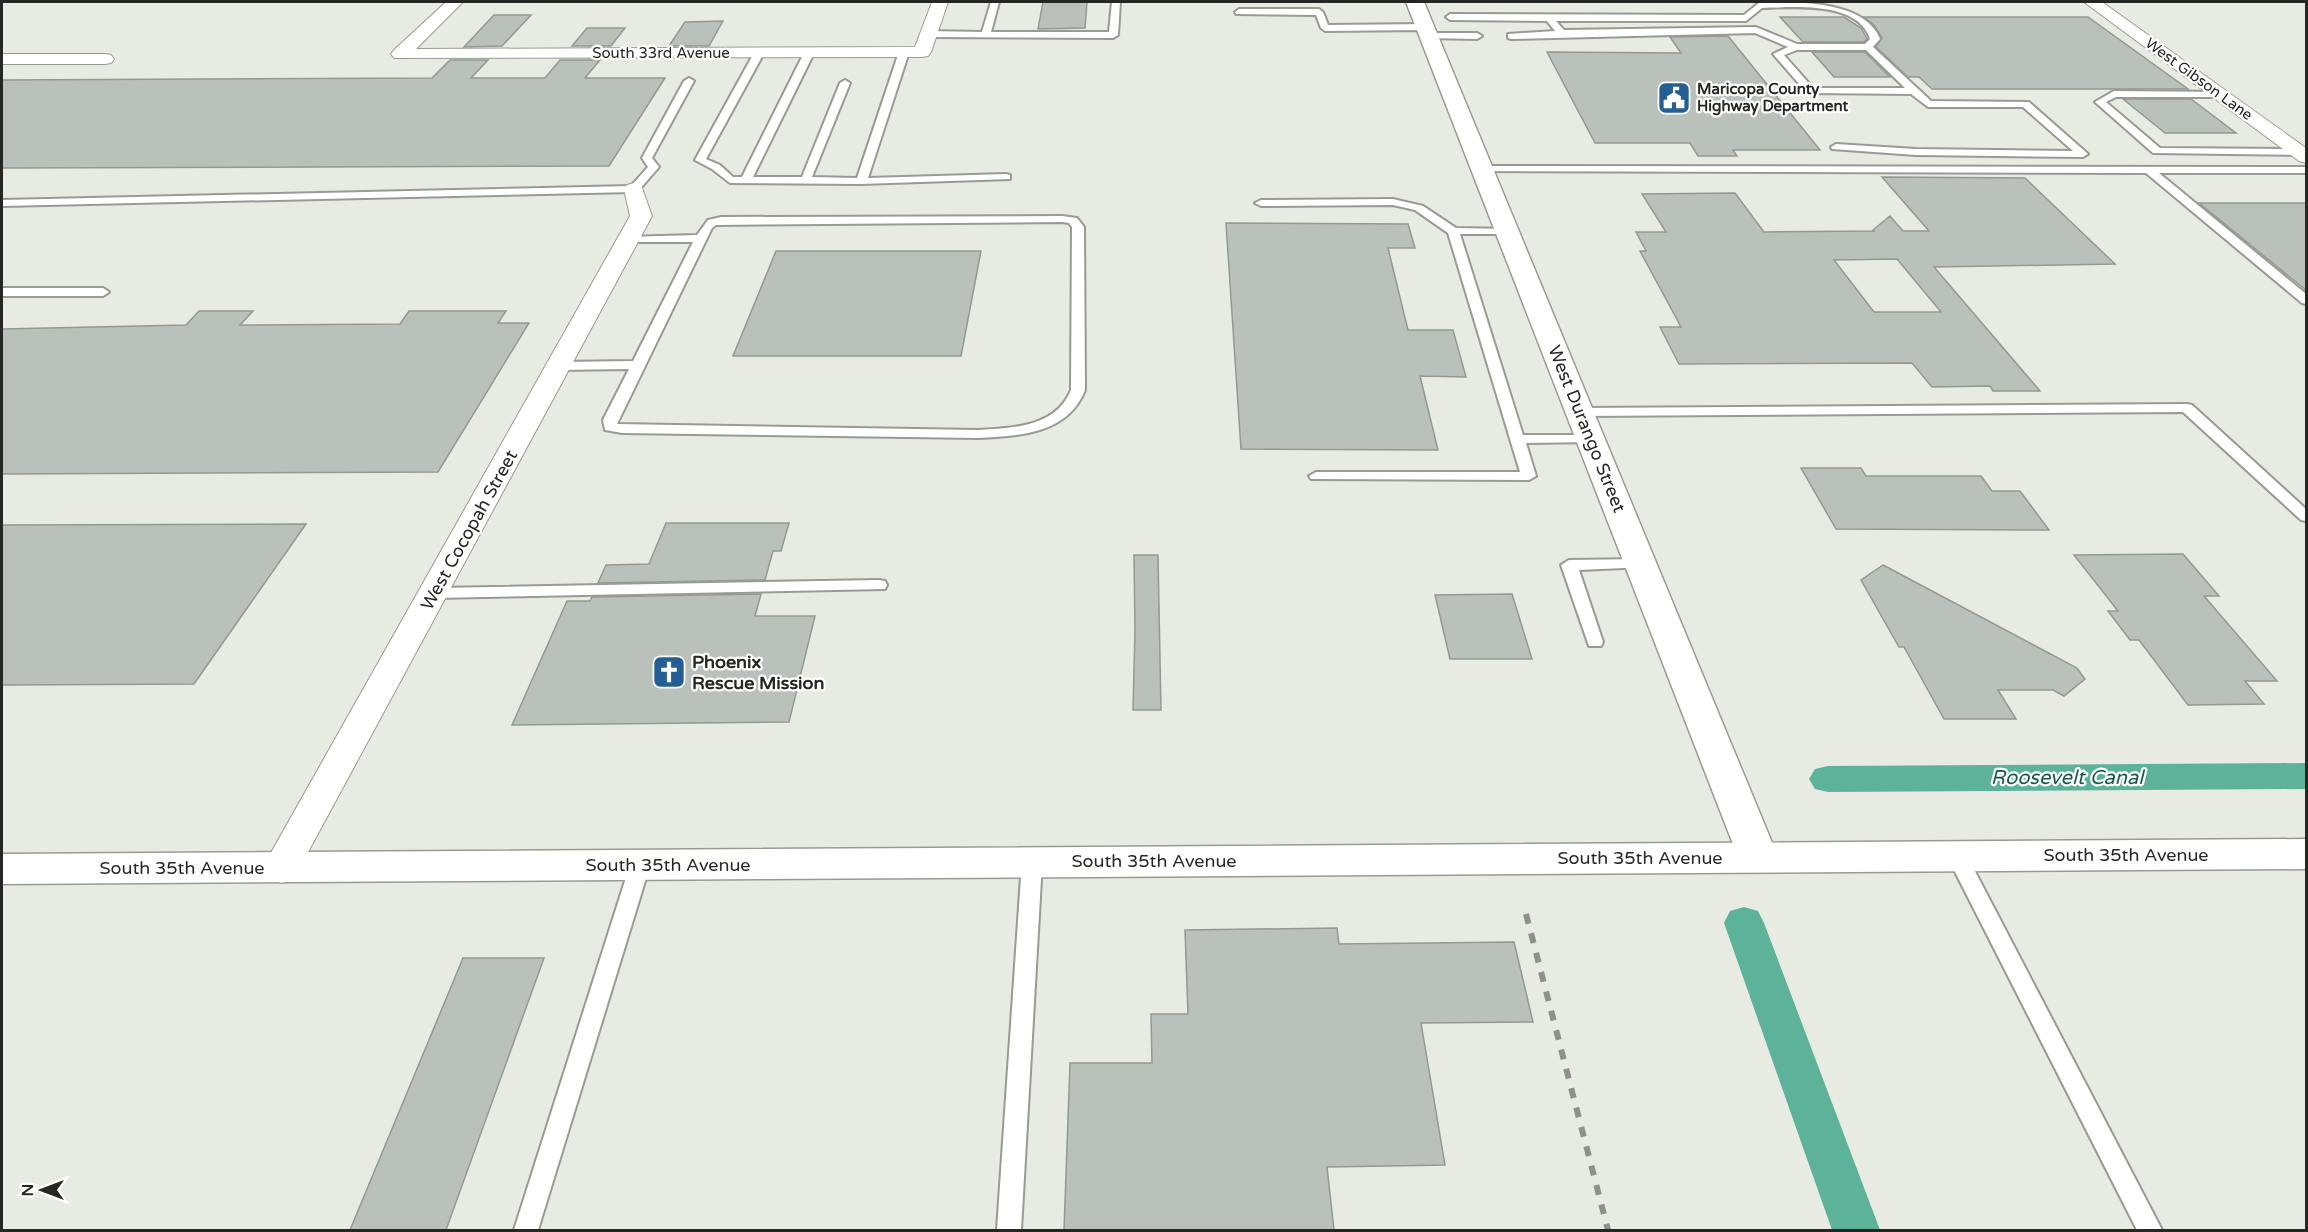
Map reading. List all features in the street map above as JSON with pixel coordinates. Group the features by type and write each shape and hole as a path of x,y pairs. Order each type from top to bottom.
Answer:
{"street":[{"name":"South 33rd Avenue","path":"455,2 400,54 922,52 928,34"},
{"path":"928,34 940,2"},
{"name":"West Durango Street","path":"1415,2 1758,857"},
{"name":"West Gibson Lane","path":"2091,2 2303,154"},
{"path":"2,59 105,59"},
{"name":"West Cocopah Street","path":"281,868 641,216 634,189"},
{"name":"South 35th Avenue","path":"2,869 2307,854"}],"lane":[{"path":"985,35 995,2"},
{"path":"928,34 1113,35 1116,2"},
{"path":"1450,17 1746,18 1760,5 1803,5 1835,9 1853,15 1869,27 1875,39 1868,47"},
{"path":"1239,12 1319,12 1325,28 1477,36"},
{"path":"1551,18 1561,33"},
{"path":"1746,18 1756,30"},
{"path":"1511,36 1756,30 1796,47"},
{"path":"1836,147 1916,152 2083,154 2025,104 1928,104 1868,47 1796,47 1778,54 1810,91 1914,91"},
{"path":"861,180 904,52"},
{"path":"759,53 700,160 716,167 729,180 1006,177"},
{"path":"746,180 809,53"},
{"path":"2,204 634,189 654,167 647,159 689,81"},
{"path":"806,180 845,83"},
{"path":"2219,94 2114,94 2100,102 2157,151 2303,154"},
{"path":"1482,169 2307,170"},
{"path":"2149,170 2307,300"},
{"path":"1261,203 1393,202 1419,208 1453,231 1507,231"},
{"path":"721,220 1073,220 1078,226 1078,390 1073,405 1060,417 1044,423 1022,429 978,434 610,427 610,420 701,238 709,224 721,220"},
{"path":"1316,476 1529,476 1453,231"},
{"path":"628,239 701,238"},
{"path":"2,292 103,292"},
{"path":"559,366 638,364"},
{"path":"1517,439 1585,426 2187,408 2307,517"},
{"path":"1595,642 1569,565 1641,564"},
{"path":"434,593 879,585"},
{"path":"1957,856 2150,1230"},
{"path":"1009,1230 1032,862"},
{"path":"526,1230 640,865"}],"building":[{"path":"1043,2 1087,2 1085,28 1038,29"},
{"path":"494,15 531,15 502,46 464,47"},
{"path":"1780,17 1844,17 1861,28 1867,39 1864,42 1803,42"},
{"path":"1864,17 2088,17 2188,89 1932,89 1919,77 1908,77 1876,47 1882,38 1874,25"},
{"path":"723,21 709,46 669,46 685,22"},
{"path":"587,28 625,28 611,46 572,46"},
{"name":"Maricopa County Highway Department","path":"1728,36 1820,150 1733,150 1737,156 1698,156 1690,143 1595,143 1547,52 1681,53 1670,37"},
{"path":"1812,52 1865,52 1890,77 1834,77"},
{"path":"450,60 488,60 471,78 545,78 560,60 600,60 585,78 665,78 609,166 2,168 2,80 432,78"},
{"path":"2123,99 2191,99 2236,133 2165,133"},
{"path":"1882,177 2025,178 2115,264 1934,267 2040,391 1993,391 1990,386 1932,387 1912,363 1679,364 1660,327 1681,327 1640,251 1646,251 1636,232 1666,232 1642,194 1735,193 1764,232 1874,231 1890,216 1903,231 1929,231","holes":["1897,259 1941,312 1874,312 1834,260"]},
{"path":"2199,203 2307,203 2307,291"},
{"path":"1226,223 1408,224 1415,248 1388,248 1408,330 1453,330 1466,377 1420,376 1438,450 1241,449"},
{"path":"776,251 981,251 961,356 733,356"},
{"path":"199,311 253,311 240,325 400,324 409,311 506,311 498,323 529,323 438,472 2,474 2,329 186,325"},
{"path":"1801,468 1861,468 1866,476 1981,476 1992,491 2020,491 2049,530 1836,529"},
{"path":"666,523 789,523 781,551 773,551 765,580 598,583 606,565 649,564"},
{"path":"306,524 194,684 2,685 2,525"},
{"path":"2183,554 2219,596 2204,596 2277,681 2245,681 2264,704 2188,705 2139,640 2130,640 2108,611 2118,611 2074,555"},
{"path":"1134,555 1158,555 1161,710 1133,710"},
{"path":"1883,565 2077,668 2085,679 2064,696 2053,690 1998,690 2016,719 1944,719 1904,647 1899,647 1861,580"},
{"name":"Phoenix Rescue Mission","path":"761,594 755,616 815,616 789,722 512,725 567,601 590,601 592,597"},
{"path":"1512,594 1532,659 1450,659 1435,595"},
{"path":"1337,928 1339,944 1514,942 1533,1022 1421,1023 1445,1165 1327,1167 1334,1230 1064,1230 1070,1063 1152,1063 1151,1014 1188,1014 1185,930"},
{"path":"463,958 544,958 446,1230 350,1230"}],"waterway":[{"name":"Roosevelt Canal","path":"1828,779 2306,776"},
{"name":"Roosevelt Canal","path":"1744,923 1856,1230"}],"railway":[{"path":"1526,914 1608,1230"}],"place":[{"name":"Maricopa County Highway Department","path":"1674,98"},
{"name":"Phoenix Rescue Mission","path":"669,672"}]}
